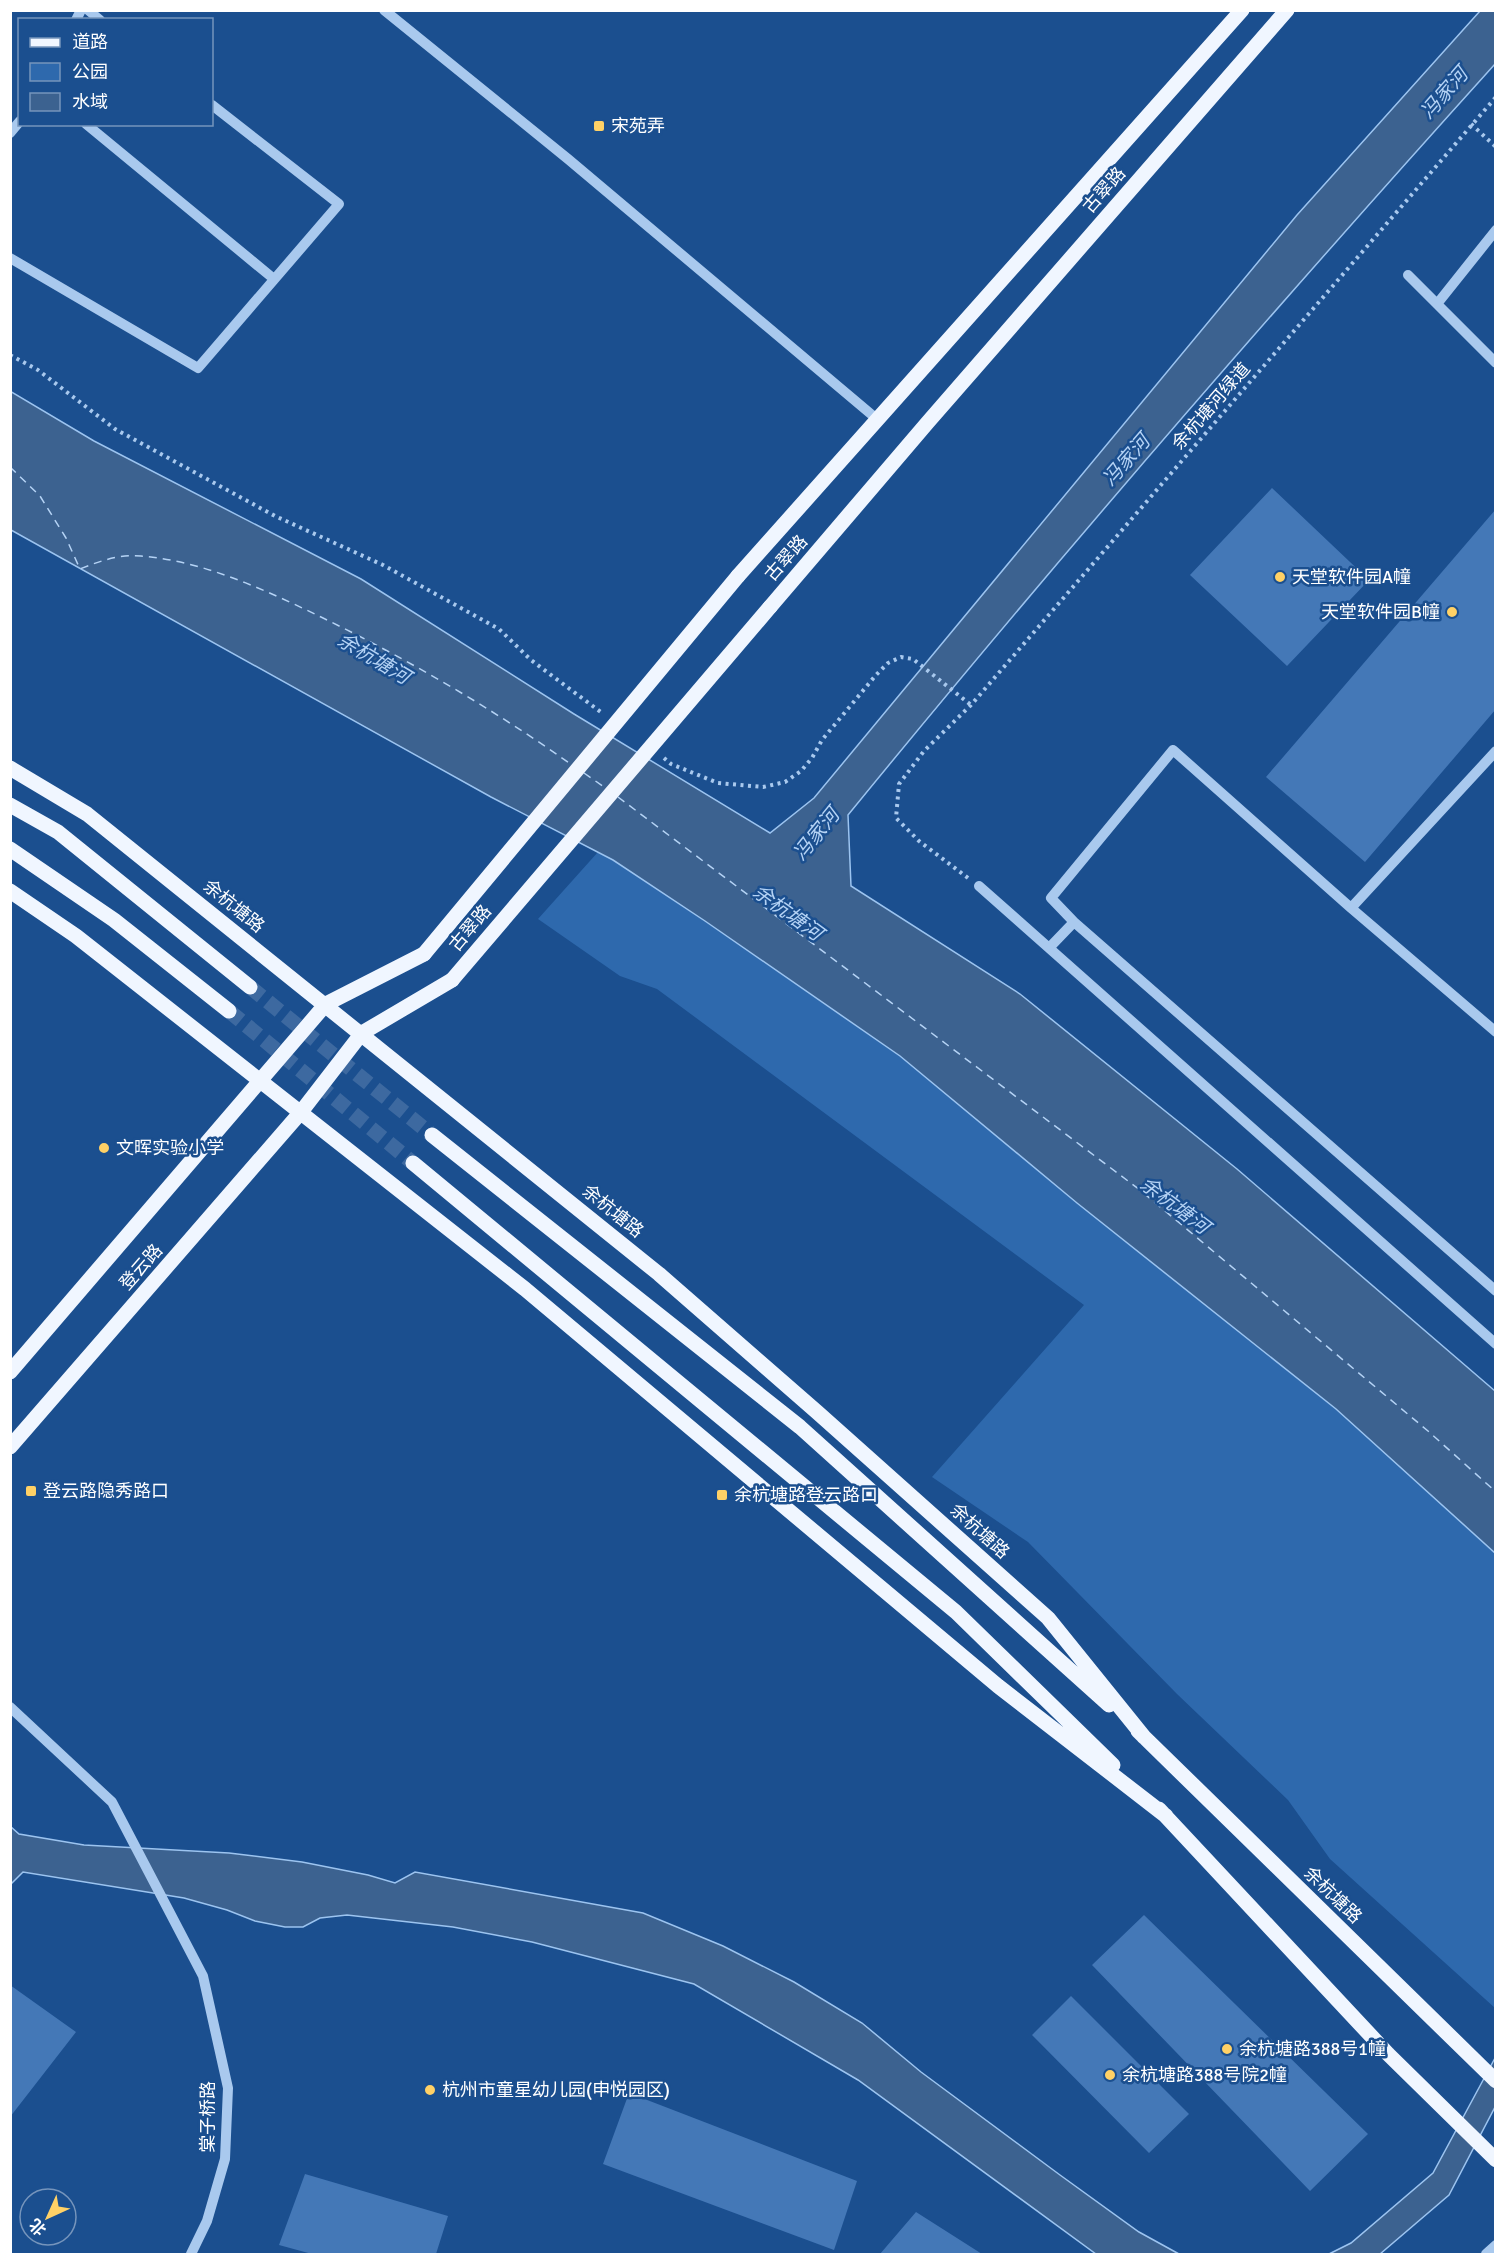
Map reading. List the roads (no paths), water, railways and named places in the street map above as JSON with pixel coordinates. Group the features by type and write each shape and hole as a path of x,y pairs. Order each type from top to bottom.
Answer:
{"main road":[{"name":"古翠路","path":"261,1081 326,1004 424,954 738,576 1242,10"},
{"name":"古翠路","path":"301,1112 362,1033 452,980 928,422 1287,10"},
{"name":"余杭塘路","path":"10,768 87,814 659,1274 1048,1618 1144,1737"},
{"path":"10,804 58,832 250,987"},
{"path":"10,849 114,920 229,1011"},
{"path":"10,891 76,936 525,1289 998,1686 1166,1816"},
{"name":"登云路","path":"10,1372 261,1081"},
{"name":"登云路","path":"10,1447 301,1112"},
{"name":"余杭塘路","path":"432,1135 800,1427 1144,1737 1496,2081"},
{"path":"413,1163 956,1612 1166,1816 1388,2054 1492,2156"}],"street":[{"path":"384,10 550,144 878,420"},
{"path":"10,258 198,368 339,204 213,106"},
{"path":"88,126 274,279"},
{"path":"1437,304 1496,230"},
{"path":"1408,275 1496,363"},
{"path":"1496,1032 1351,908 1173,750 1051,897 1074,922 1496,1291"},
{"path":"1351,908 1496,752"},
{"path":"978,886 1496,1344"},
{"path":"1049,948 1074,922"},
{"name":"棠子桥路","path":"10,1707 112,1802 203,1976 228,2088 228,2100 225,2159 207,2221 191,2254"},
{"path":"1486,2254 1496,2245"}],"water":[{"path":"1480,11 1495,11 1495,64 1167,435 848,815 851,886 1020,994 1237,1169 1495,1391 1495,1553 1336,1409 1077,1203 900,1056 705,921 613,860 491,797 11,530 10,391 94,441 361,579 574,714 770,833 814,798 1297,215"},
{"path":"10,1826 19,1834 84,1845 229,1853 302,1862 368,1875 395,1883 415,1872 643,1913 723,1946 794,1982 862,2023 921,2072 1060,2175 1139,2232 1179,2254 1096,2254 858,2080 694,1984 532,1942 453,1927 347,1915 320,1918 303,1927 285,1927 255,1921 227,1910 184,1898 23,1872 11,1884"},
{"path":"1495,2058 1495,2107 1449,2195 1380,2254 1329,2254 1351,2243 1433,2173"}],"tunnel":[{"path":"250,987 432,1135"},
{"path":"229,1011 413,1163"}],"place":[{"name":"宋苑弄","path":"599,126"},
{"name":"天堂软件园A幢","path":"1280,577"},
{"name":"天堂软件园B幢","path":"1452,612"},
{"name":"文晖实验小学","path":"104,1148"},
{"name":"登云路隐秀路口","path":"31,1491"},
{"name":"余杭塘路登云路口","path":"722,1495"},
{"name":"余杭塘路388号1幢","path":"1227,2049"},
{"name":"余杭塘路388号院2幢","path":"1110,2075"},
{"name":"杭州市童星幼儿园(申悦园区)","path":"430,2090"}],"water label":[{"name":"冯家河","path":"1444,93"},
{"name":"冯家河","path":"1126,460"},
{"name":"余杭塘河","path":"374,658"},
{"name":"冯家河","path":"816,834"},
{"name":"余杭塘河","path":"788,912"},
{"name":"余杭塘河","path":"1175,1205"}]}
